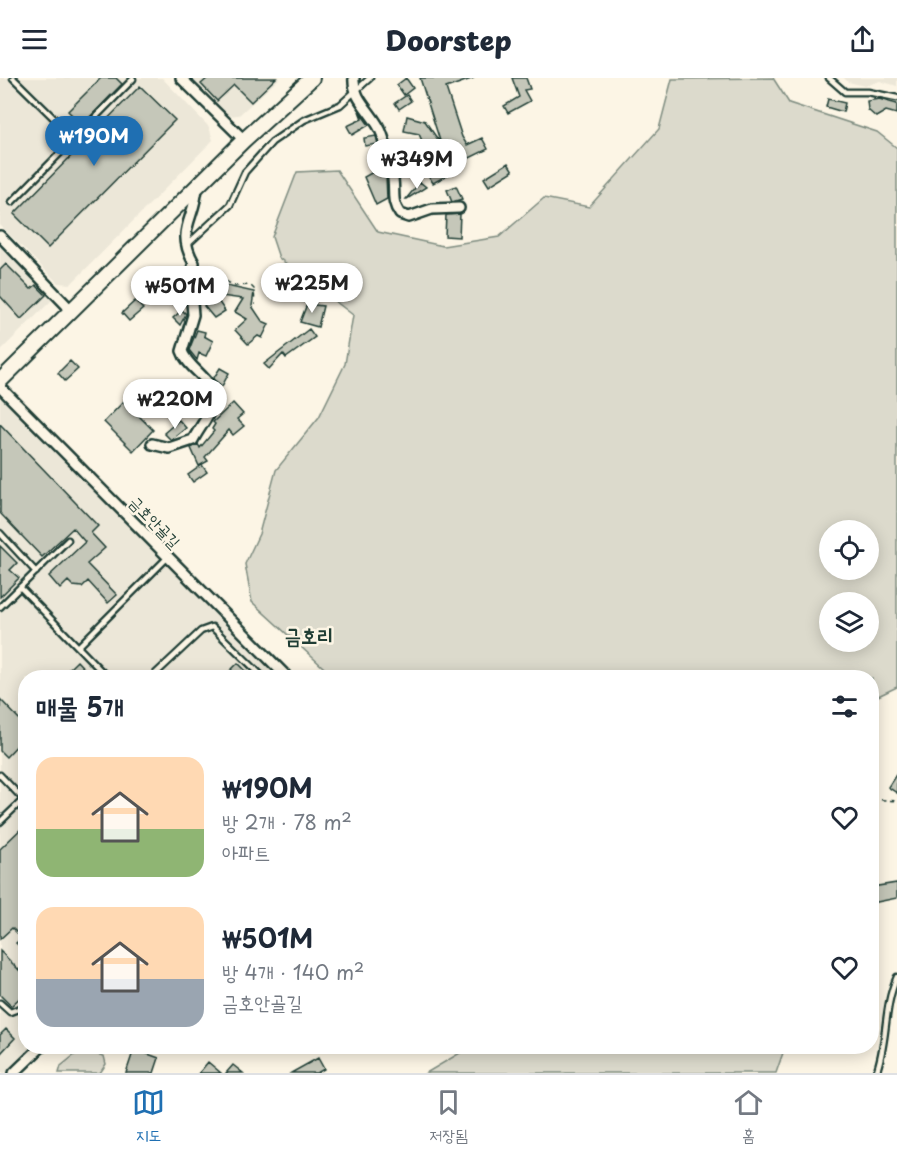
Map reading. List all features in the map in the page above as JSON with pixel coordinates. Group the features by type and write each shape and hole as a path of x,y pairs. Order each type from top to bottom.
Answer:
{"street":[{"path":"181,78 244,140"},
{"path":"0,381 244,140 312,78"},
{"path":"354,78 354,92 377,122 384,137 394,182 393,205 400,214 409,217 432,209 459,208"},
{"path":"152,444 169,448 194,440 213,403 214,394 207,381 194,370 182,351 193,315 190,278 194,263 186,246 188,222 196,204 197,187"},
{"path":"0,236 72,311"},
{"name":"금호안골길","path":"0,387 280,670"},
{"path":"14,1073 34,1054"}],"lane":[{"path":"13,78 75,138"},
{"path":"186,246 230,205 245,172 272,142 304,120 340,105 370,78"},
{"path":"829,78 845,92 868,92 897,98"},
{"path":"12,202 134,79"},
{"path":"0,533 36,572"},
{"path":"0,607 68,540"},
{"path":"78,647 168,558"},
{"path":"20,587 100,670"},
{"path":"160,670 201,631 212,627 256,670"},
{"path":"0,775 18,792"},
{"path":"0,822 18,804"},
{"path":"876,1073 884,1047 888,999 897,977"},
{"path":"0,1004 10,1012 18,1009"}],"path":[{"path":"194,263 235,286 250,285 254,289 255,305"},
{"path":"879,800 897,801"}],"shaded area":[{"path":"0,78 162,78 209,127 213,140 71,284 58,283 0,225"},
{"path":"189,78 280,78 239,115 226,116"},
{"path":"773,78 789,103 877,132 897,148 897,687 879,696 879,670 326,670 252,602 245,564 259,534 276,470 319,417 345,364 353,315 279,258 272,237 297,172 337,170 378,232 443,246 499,237 544,198 589,207 659,129 672,79"},
{"path":"844,78 897,78 897,86 880,81 865,86 848,82"},
{"path":"0,246 50,296 51,301 0,351"},
{"path":"0,399 7,400 272,670 18,670 18,1054 26,1054 6,1073 0,1073"},
{"path":"76,1054 104,1056 106,1064 100,1073 59,1073 61,1066"},
{"path":"458,1054 783,1054 776,1073 426,1073"}],"building":[{"path":"101,78 116,78 122,84 82,125 68,111"},
{"path":"208,78 276,78 251,102 234,85 217,101 201,84"},
{"path":"406,78 413,88 404,95 397,85"},
{"path":"420,78 474,78 446,88 462,137 467,145 482,138 488,149 445,170 448,175 433,183 428,175 435,171 419,134 404,131 407,116 425,121 441,144"},
{"path":"512,78 526,78 530,89 524,90 530,101 508,113 504,106 519,97"},
{"path":"140,86 175,120 48,248 14,214"},
{"path":"407,95 411,101 399,109 395,103"},
{"path":"828,99 845,103 843,112 826,107"},
{"path":"879,99 897,104 897,114 886,111 876,117 868,110 867,101"},
{"path":"359,111 369,125 352,135 347,126 362,119"},
{"path":"376,136 378,144 365,146 364,138"},
{"path":"508,163 513,171 489,186 484,178"},
{"path":"382,167 386,175 387,199 376,205 364,177"},
{"path":"420,182 426,187 406,199"},
{"path":"456,186 462,199 452,202 447,190"},
{"path":"460,214 459,237 445,236 446,215"},
{"path":"6,264 31,289 36,285 46,295 21,319 0,296 0,270"},
{"path":"222,285 254,292 252,306 262,321 269,324 262,338 258,336 248,344 235,330 247,319 235,312 243,299 214,295 225,311 214,318 204,306 207,296"},
{"path":"309,299 316,302 314,305 323,306 318,327 300,322"},
{"path":"135,301 143,309 129,321 122,313"},
{"path":"182,310 186,314 180,325 173,318"},
{"path":"309,329 315,337 286,358 283,354 269,369 264,364"},
{"path":"197,330 205,332 204,336 213,341 206,356 199,353 197,360 189,350"},
{"path":"70,361 78,369 65,381 58,373"},
{"path":"220,368 229,373 222,386 213,379"},
{"path":"169,384 188,404 173,419 153,400"},
{"path":"124,401 153,430 133,451 104,422"},
{"path":"233,403 243,414 237,419 244,426 233,435 229,430 205,457 208,461 199,466 191,448 198,444 200,448 214,431 213,422"},
{"path":"179,420 186,428 171,440 164,433"},
{"path":"0,424 98,526 91,533 105,548 87,564 117,595 108,603 88,581 82,587 73,586 68,581 60,589 49,576 85,542 73,528 42,557 0,513"},
{"path":"202,465 207,472 193,482 188,475"},
{"path":"0,546 17,563 10,570 19,578 0,597"},
{"path":"77,661 85,670 68,670"},
{"path":"238,663 245,670 231,670"},
{"path":"0,699 18,718 18,744 6,757 0,751"},
{"path":"897,773 897,793 888,787"},
{"path":"18,832 18,934 12,928 0,939 0,849"},
{"path":"897,883 897,898 879,902 879,886"},
{"path":"0,951 18,969 18,999 11,1006 0,995"},
{"path":"6,1029 15,1038 0,1054 0,1035"},
{"path":"132,1054 148,1054 159,1058 154,1073 126,1073"},
{"path":"318,1058 324,1069 317,1073 291,1073"},
{"path":"208,1062 221,1073 199,1073"},
{"path":"233,1065 243,1073 226,1073"}],"district":[{"name":"금호리","path":"309,636"}]}
